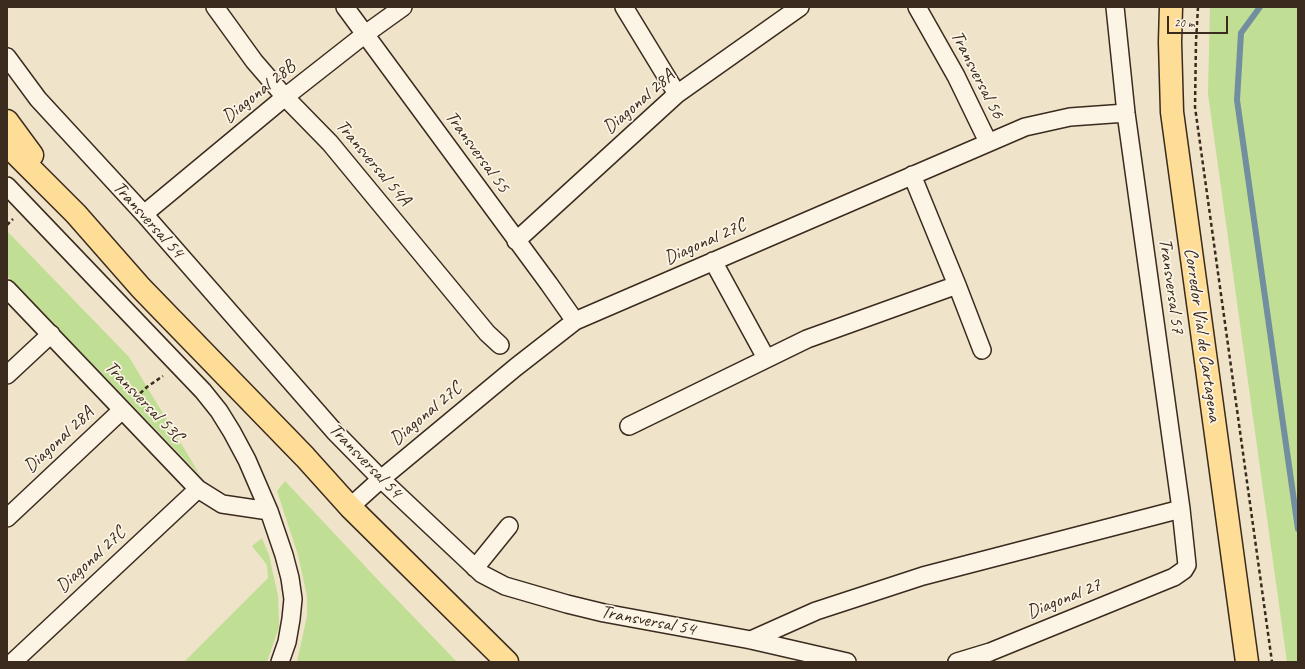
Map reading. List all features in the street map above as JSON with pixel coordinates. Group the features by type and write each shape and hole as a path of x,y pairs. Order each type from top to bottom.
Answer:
{"main road":[{"name":"Corredor Vial de Cartagena","path":"1172,7 1170,42 1172,112 1247,662"},
{"path":"7,121 76,214"},
{"path":"7,145 76,214 141,288 305,457 350,507 507,662"}],"street":[{"name":"Transversal 54A","path":"215,7 254,61 285,97 330,143 487,333 500,345"},
{"name":"Transversal 55","path":"345,7 364,35 572,316"},
{"name":"Diagonal 28B","path":"144,214 285,97 364,35 403,7"},
{"path":"624,7 677,94"},
{"name":"Diagonal 28A","path":"516,241 677,94 800,7"},
{"name":"Transversal 57","path":"1115,7 1126,113 1187,557 1187,564 1184,570"},
{"name":"Transversal 56","path":"921,13 956,76 988,142"},
{"name":"Transversal 54","path":"7,57 38,99 144,214 334,431 381,480 482,574 505,586 566,604 604,613 751,640 847,662"},
{"name":"Diagonal 27C","path":"350,507 516,367 572,316 714,261 1024,127 1063,118 1126,113"},
{"path":"912,175 982,350"},
{"path":"7,186 179,365 211,401 232,432 269,511 290,578 293,599 287,642 280,662"},
{"path":"714,261 766,358"},
{"path":"629,426 807,339 957,285"},
{"name":"Transversal 53C","path":"7,289 198,489 222,504 269,511"},
{"path":"7,375 50,334"},
{"name":"Diagonal 28A","path":"7,518 122,410"},
{"name":"Diagonal 27C","path":"12,662 198,489"},
{"path":"751,640 816,611 923,576 1181,509"},
{"path":"475,568 508,526"},
{"name":"Diagonal 27","path":"957,662 991,657 1174,577 1184,570"}],"path":[{"path":"1198,7 1195,107 1272,662"},
{"path":"7,225 16,216"},
{"path":"147,387 165,375"}],"green space":[{"path":"1210,7 1298,7 1298,662 1287,662 1208,94"},
{"path":"7,231 129,357 200,475 7,276"},
{"path":"285,481 457,662 297,662 307,616 307,596 298,555 277,491"},
{"path":"262,538 269,555 278,596 279,627 267,662 184,662 268,578 267,565 252,546"}],"waterway":[{"path":"1260,7 1241,33 1237,100 1298,529"}]}
